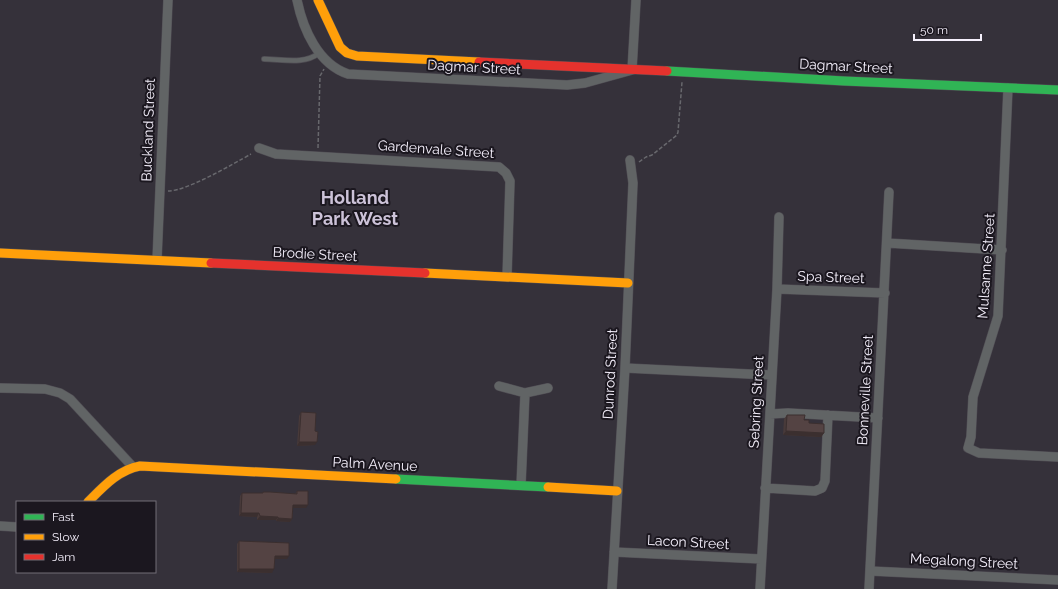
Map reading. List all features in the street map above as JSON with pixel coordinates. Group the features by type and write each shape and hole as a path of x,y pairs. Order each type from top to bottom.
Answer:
{"street":[{"name":"Buckland Street","path":"157,260 168,0"},
{"name":"Dagmar Street","path":"297,0 300,16 319,53 340,71 354,75 562,85 580,84 632,70"},
{"name":"Dagmar Street","path":"318,0 339,45 347,53 361,57 1058,90"},
{"path":"632,70 636,0"},
{"name":"Mulsanne Street","path":"1008,88 998,320 973,397 971,437 968,448 979,453 1058,457"},
{"name":"Gardenvale Street","path":"260,149 276,154 493,165 501,168 508,176 510,184 507,277"},
{"name":"Dunrod Street","path":"612,589 625,368 633,183 630,164"},
{"name":"Bonneville Street","path":"869,589 889,192"},
{"name":"Sebring Street","path":"760,589 777,289 779,217"},
{"path":"887,243 1002,250"},
{"name":"Brodie Street","path":"0,253 628,283"},
{"name":"Spa Street","path":"777,289 884,293"},
{"path":"625,368 771,375"},
{"path":"499,386 525,393 548,388"},
{"path":"0,388 45,390 60,393 70,399 132,466 118,474 89,501"},
{"path":"521,485 525,393"},
{"path":"770,414 788,413 878,418"},
{"path":"765,488 815,491 822,488 825,482 828,415"},
{"name":"Palm Avenue","path":"132,466 617,491"},
{"path":"0,526 16,527"},
{"name":"Lacon Street","path":"614,552 762,560"},
{"name":"Megalong Street","path":"870,571 1058,580"}],"lane":[{"path":"264,59 309,59 319,53"}],"path":[{"path":"317,156 320,76 322,71 329,63"},
{"path":"630,164 652,156 677,136 680,109 681,71"},
{"path":"160,190 176,191 206,178 260,149"}],"building":[{"path":"301,412 316,413 315,431 318,432 317,442 299,442"},
{"path":"787,415 805,415 804,420 809,420 809,423 824,424 824,433 786,431"},
{"path":"297,491 308,491 308,505 293,505 292,519 260,516 259,513 241,513 242,493 270,492 297,494"},
{"path":"239,541 289,543 289,556 275,556 274,569 239,569"}],"traffic: fast":[{"path":"667,71 844,81 1058,90"},
{"path":"396,479 548,487"}],"traffic: slow":[{"path":"318,0 340,47 347,53 357,56 479,62"},
{"path":"0,253 211,263"},
{"path":"425,273 628,283"},
{"path":"89,501 105,485 118,475 140,466 396,479"},
{"path":"548,487 617,491"}],"traffic: jam":[{"path":"479,62 667,71"},
{"path":"211,263 425,273"}],"district":[{"name":"Holland Park West","path":"355,208"}]}
